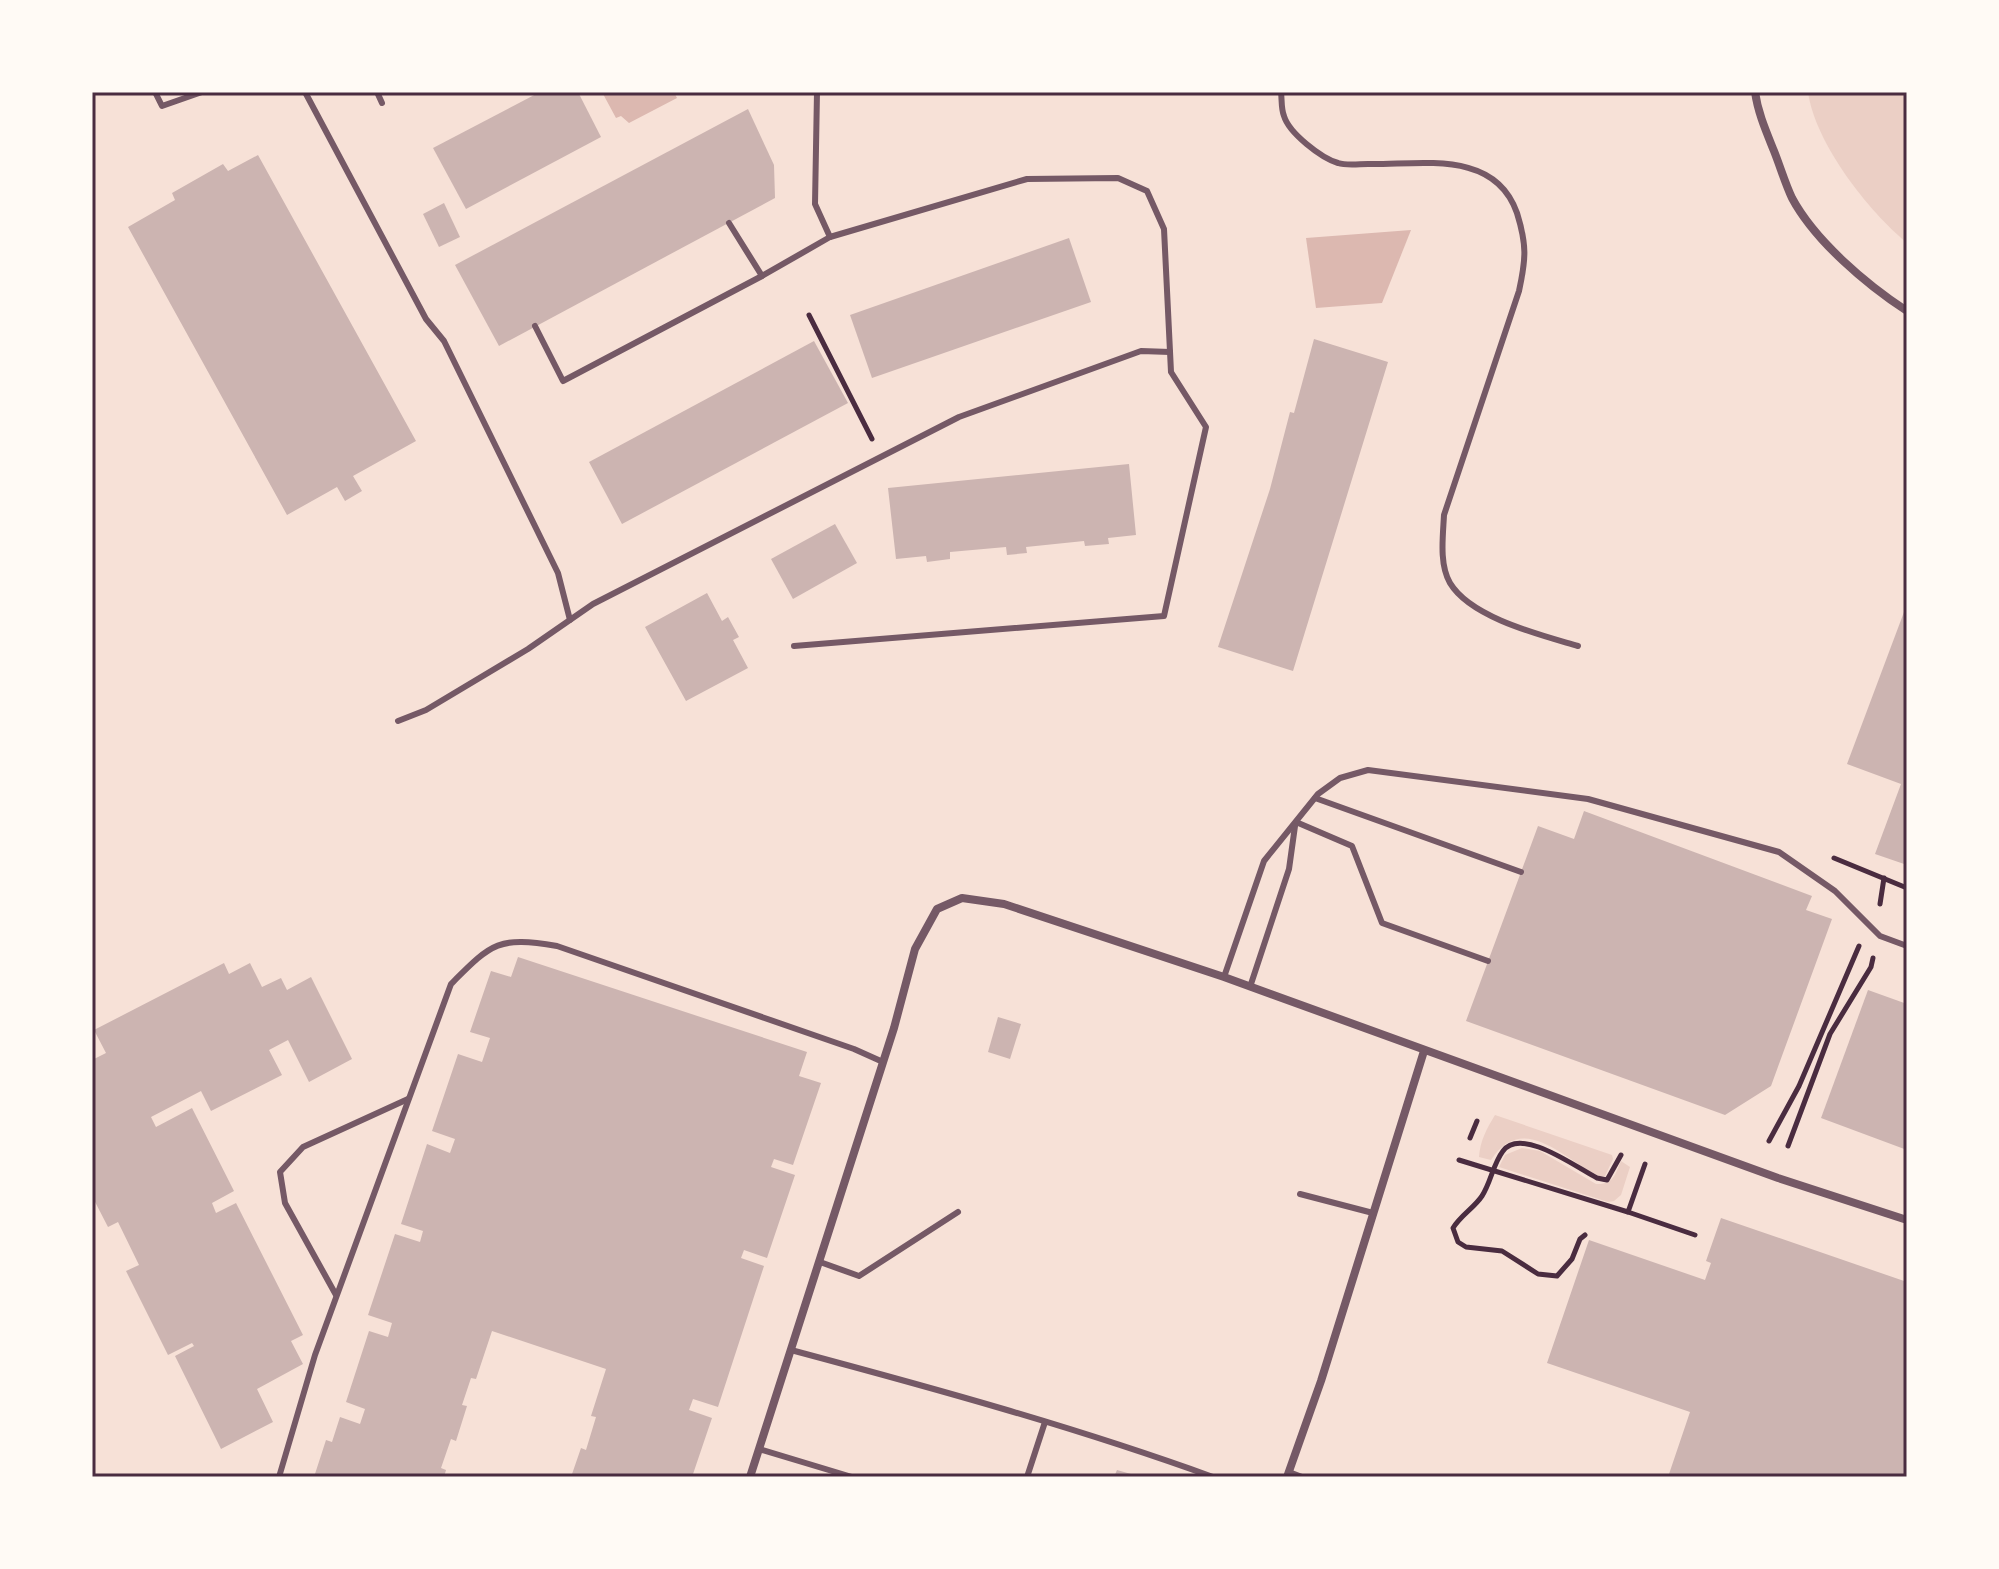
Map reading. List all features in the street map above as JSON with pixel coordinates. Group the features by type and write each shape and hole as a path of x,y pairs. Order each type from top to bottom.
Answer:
{"street":[{"path":"1755,92 1758,111 1793,199 1818,233 1858,274 1907,311"},
{"path":"750,1477 883,1062 915,949 937,909 962,898 1004,904 1224,977 1778,1178 1907,1220"},
{"path":"1288,1474 1321,1381 1424,1051"}],"lane":[{"path":"155,92 162,106 202,92"},
{"path":"305,92 426,319 444,341 558,573 570,620"},
{"path":"377,92 382,103"},
{"path":"817,92 815,204 830,237"},
{"path":"1281,92 1284,119 1310,148 1339,163 1429,162 1470,167 1492,178 1512,198 1522,228 1527,259 1444,515 1442,550 1449,581 1462,598 1516,626 1578,646"},
{"path":"535,326 563,381 830,237 1027,179 1118,178 1147,191 1164,229 1171,372 1206,427 1164,616 794,646"},
{"path":"729,223 762,276"},
{"path":"398,721 426,710 528,649 593,604 959,417 1141,351 1170,352"},
{"path":"1224,977 1264,861 1315,798 1340,778 1368,770 1588,799 1779,852 1835,891 1880,936 1907,946"},
{"path":"1315,798 1521,872"},
{"path":"1296,822 1352,846 1382,923 1488,961"},
{"path":"1250,987 1289,869 1296,822"},
{"path":"279,1477 315,1355 451,984 484,951 523,940 557,946 854,1049 883,1062"},
{"path":"336,1295 285,1203 280,1172 303,1147 408,1099"},
{"path":"1300,1194 1373,1213"},
{"path":"820,1262 859,1276 958,1212"},
{"path":"791,1350 1045,1422 1213,1477"},
{"path":"1027,1477 1045,1422"},
{"path":"759,1449 852,1477"},
{"path":"1288,1474 1302,1477"}],"path":[{"path":"809,315 873,442"},
{"path":"1834,858 1907,888"},
{"path":"1880,907 1884,878"},
{"path":"1769,1141 1799,1086 1868,925"},
{"path":"1788,1146 1830,1034 1871,967 1874,952"},
{"path":"1470,1138 1477,1121"},
{"path":"1585,1235 1580,1239 1572,1259 1557,1276 1538,1274 1502,1251 1466,1247 1458,1242 1453,1228 1483,1194 1507,1145 1522,1143 1541,1146 1597,1178 1607,1180 1621,1155"},
{"path":"1459,1160 1695,1235"},
{"path":"1628,1212 1645,1164"}],"shaded area":[{"path":"602,92 674,92 677,98 629,123 621,116 616,118"},
{"path":"1808,92 1907,92 1907,243 1860,195 1832,154 1821,133"},
{"path":"1411,230 1382,303 1316,308 1306,238"},
{"path":"1495,1115 1612,1155 1613,1159 1605,1176 1599,1176 1544,1143 1530,1139 1516,1139 1503,1146 1491,1160 1479,1157 1484,1135"},
{"path":"1522,1148 1540,1151 1596,1184 1610,1181 1621,1161 1630,1167 1621,1195 1608,1202 1499,1167 1505,1155"}],"building":[{"path":"540,92 578,92 601,137 466,209 433,148"},
{"path":"748,109 774,165 775,198 499,346 455,265"},
{"path":"258,155 416,441 353,476 362,491 345,501 337,487 287,515 128,227 175,200 172,193 223,164 228,171"},
{"path":"444,203 460,237 439,247 423,214"},
{"path":"1069,238 1091,302 872,378 850,315"},
{"path":"1314,339 1388,362 1293,671 1218,647 1270,489 1290,412 1294,413"},
{"path":"814,341 848,403 622,524 589,462"},
{"path":"1129,464 1136,535 1108,538 1109,544 1085,546 1084,541 1026,547 1027,553 1007,555 1006,547 950,552 950,559 927,562 926,556 896,559 888,488"},
{"path":"835,524 857,563 793,599 771,559"},
{"path":"707,593 722,621 728,617 739,637 733,640 748,668 686,701 645,627"},
{"path":"1907,604 1907,865 1875,854 1901,784 1847,764"},
{"path":"1584,811 1812,896 1806,910 1832,919 1771,1086 1725,1115 1466,1021 1538,826 1574,839"},
{"path":"518,957 807,1052 799,1076 821,1083 793,1165 774,1159 771,1167 795,1175 767,1258 744,1250 741,1258 764,1266 718,1407 693,1399 689,1410 712,1418 692,1477 571,1477 581,1448 586,1450 596,1417 591,1416 606,1369 492,1331 476,1379 471,1378 462,1405 467,1406 456,1441 451,1439 441,1468 446,1470 444,1477 314,1477 326,1440 332,1442 340,1417 360,1424 365,1409 346,1402 369,1331 388,1337 392,1323 368,1315 395,1234 420,1242 423,1231 401,1224 427,1144 450,1153 455,1139 432,1131 458,1054 482,1062 490,1038 470,1032 491,971 511,977"},
{"path":"224,963 229,974 250,963 262,987 281,978 287,990 311,977 352,1059 309,1082 288,1040 269,1050 282,1075 211,1111 201,1091 151,1117 156,1127 192,1108 234,1191 212,1203 216,1213 236,1203 303,1335 291,1341 303,1364 257,1389 273,1422 221,1449 175,1356 194,1346 192,1343 168,1355 126,1271 139,1265 118,1222 108,1227 92,1196 92,1055 94,1059 106,1053 94,1030"},
{"path":"1868,990 1907,1004 1907,1150 1821,1118"},
{"path":"998,1017 1021,1024 1010,1059 988,1052"},
{"path":"1721,1218 1907,1282 1907,1477 1668,1477 1690,1412 1547,1363 1589,1240 1705,1280 1711,1263 1706,1261"},
{"path":"1117,1470 1138,1476 1114,1477"}]}
